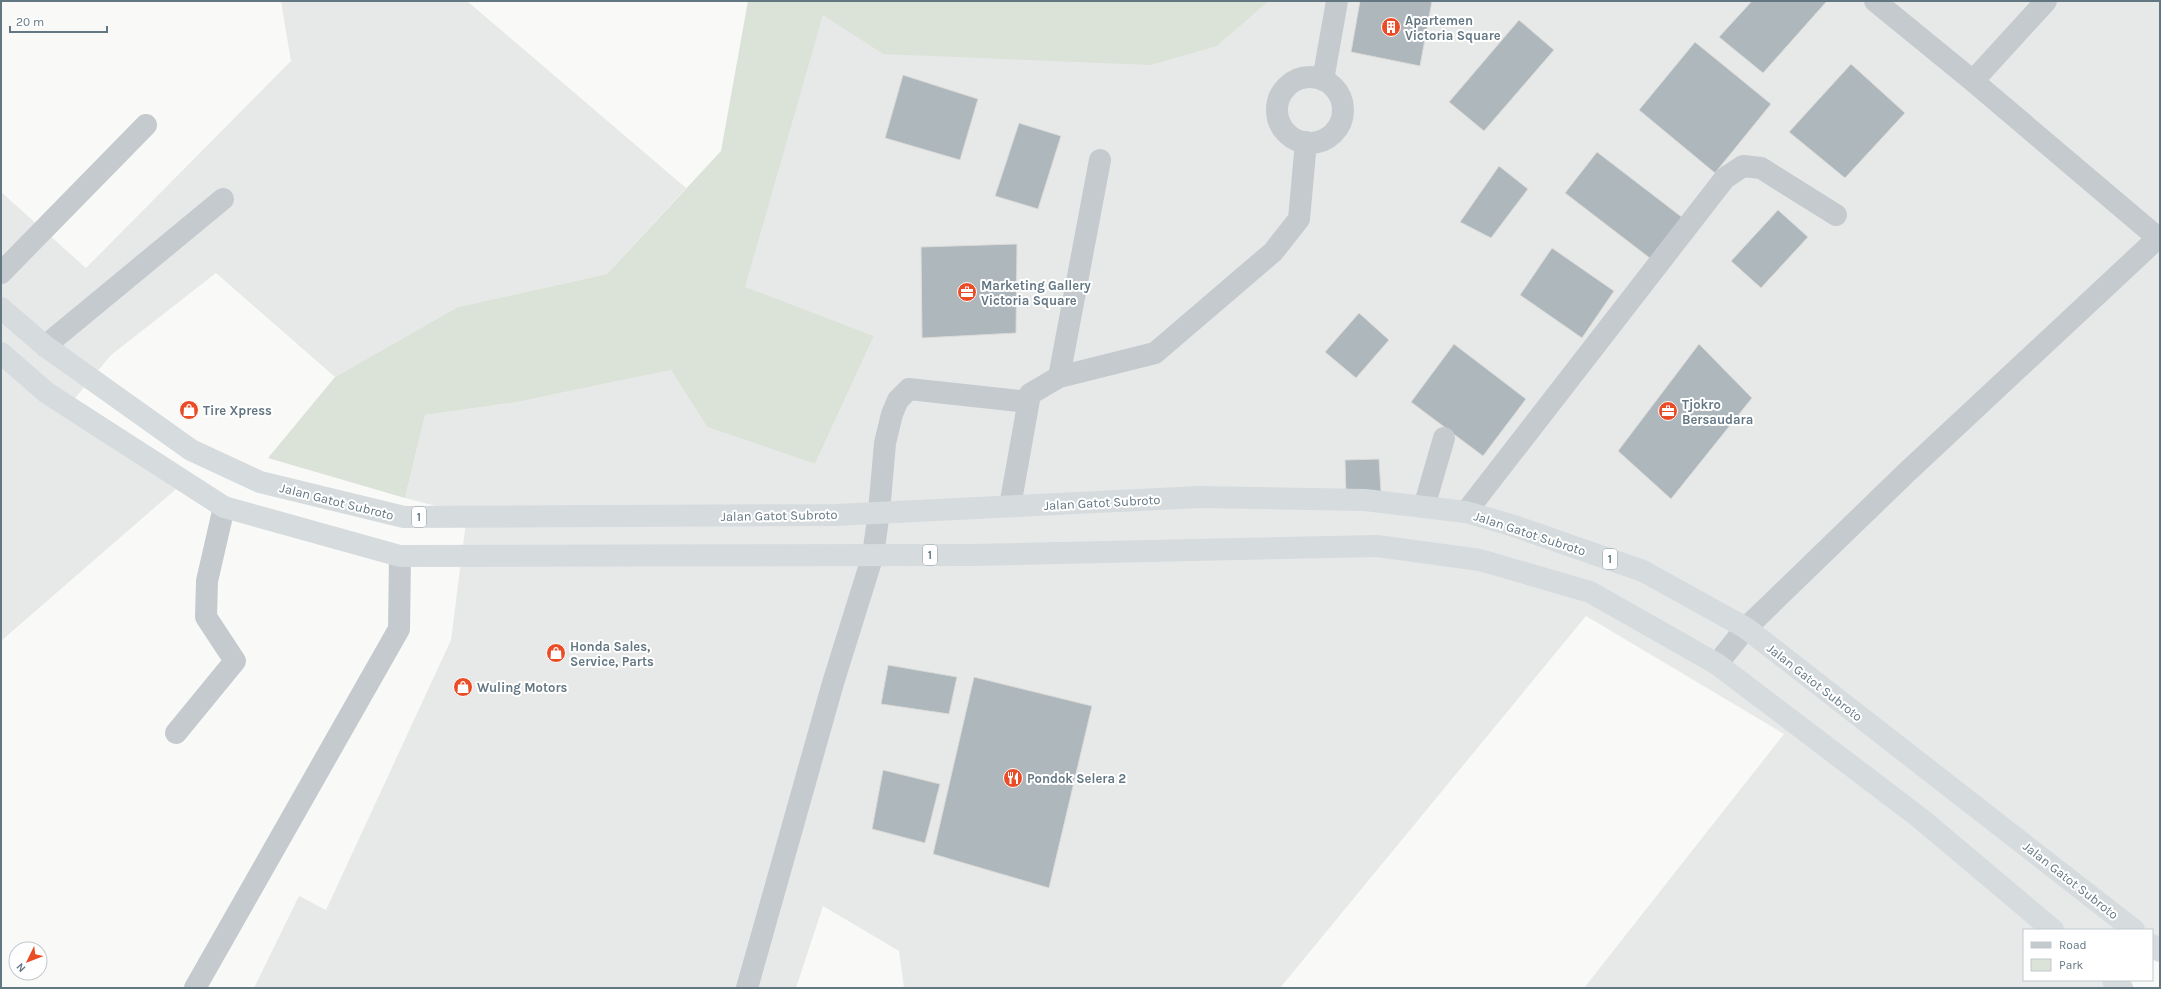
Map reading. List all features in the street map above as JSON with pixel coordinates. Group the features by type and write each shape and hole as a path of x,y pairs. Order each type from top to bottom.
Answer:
{"highway":[{"name":"Jalan Gatot Subroto","path":"1,308 45,346 191,450 260,482 404,518 827,515 1200,497 1365,500 1466,512 1514,526 1643,571 1746,628 2133,929"},
{"name":"1","path":"1,353 47,393 224,507 400,556 971,555 1377,546 1480,560 1590,592 1717,664 1920,818 2053,929"},
{"path":"2114,981 2122,988"}],"street":[{"path":"1323,80 1337,1"},
{"path":"1717,664 1746,628 1923,457 2159,237 1875,1"},
{"path":"1973,81 2046,1"},
{"path":"1303,77 1323,80 1332,86 1342,103 1342,114 1334,132 1326,138 1306,142 1296,139 1287,133 1281,125 1277,116 1278,100 1286,87 1294,81 1303,77"},
{"path":"1,273 146,125"},
{"path":"1010,506 1030,394 1059,377 1155,353 1273,252 1299,219 1306,142"},
{"path":"1059,377 1100,160"},
{"path":"1466,512 1725,178 1733,171 1743,166 1761,168 1836,215"},
{"path":"45,346 223,199"},
{"path":"747,988 833,683 882,555 887,511 884,443 898,400 909,389 1028,402"},
{"path":"1424,507 1444,438"},
{"path":"176,733 235,661 206,617 207,581 224,507"},
{"path":"195,988 399,628 400,556"}],"shaded area":[{"path":"281,1 467,1 686,188 607,274 458,307 335,377 216,273 111,355 66,409 176,489 1,641 1,192 86,268 291,61"},
{"path":"1269,1 2160,1 2160,949 2153,947 2153,929 2023,929 2023,981 2124,981 2119,988 1584,988 1784,734 1586,616 1280,988 904,988 899,951 823,906 796,988 254,988 299,896 326,910 451,640 467,514 405,498 425,415 517,402 671,370 707,427 815,464 874,336 744,288 823,14 883,54 1217,46"}],"green space":[{"path":"748,1 1269,1 1217,46 1150,65 883,54 823,15 745,287 874,336 815,464 707,427 671,370 517,402 425,415 405,498 268,458 335,377 458,307 607,274 721,151"}],"building":[{"name":"Apartemen Victoria Square","path":"1360,1 1432,1 1420,66 1351,52"},
{"path":"1752,1 1827,1 1763,73 1719,37"},
{"path":"1519,20 1554,50 1484,131 1449,102"},
{"path":"1695,42 1771,104 1715,173 1639,110"},
{"path":"1851,64 1905,113 1845,178 1789,132"},
{"path":"903,75 978,99 960,160 885,138"},
{"path":"1019,123 1061,136 1038,209 995,196"},
{"path":"1597,152 1683,218 1651,259 1565,193"},
{"path":"1499,166 1528,189 1491,238 1460,222"},
{"path":"1778,210 1808,237 1761,288 1731,261"},
{"path":"1017,244 1016,333 922,338 921,247"},
{"path":"1552,248 1614,291 1582,338 1520,295"},
{"path":"1359,313 1389,340 1356,378 1325,352"},
{"path":"1454,344 1526,399 1483,456 1411,402"},
{"path":"1699,344 1752,398 1671,499 1618,451"},
{"path":"1379,459 1381,492 1346,493 1345,460"},
{"path":"888,665 957,677 949,714 881,704"},
{"path":"974,677 1092,706 1049,888 933,854"},
{"path":"883,770 940,784 925,843 872,829"}],"place":[{"name":"Apartemen Victoria Square","path":"1391,27"},
{"name":"Marketing Gallery Victoria Square","path":"967,292"},
{"name":"Tire Xpress","path":"189,410"},
{"name":"Tjokro Bersaudara","path":"1668,411"},
{"name":"Honda Sales, Service, Parts","path":"556,653"},
{"name":"Wuling Motors","path":"463,687"},
{"name":"Pondok Selera 2","path":"1013,778"}]}
